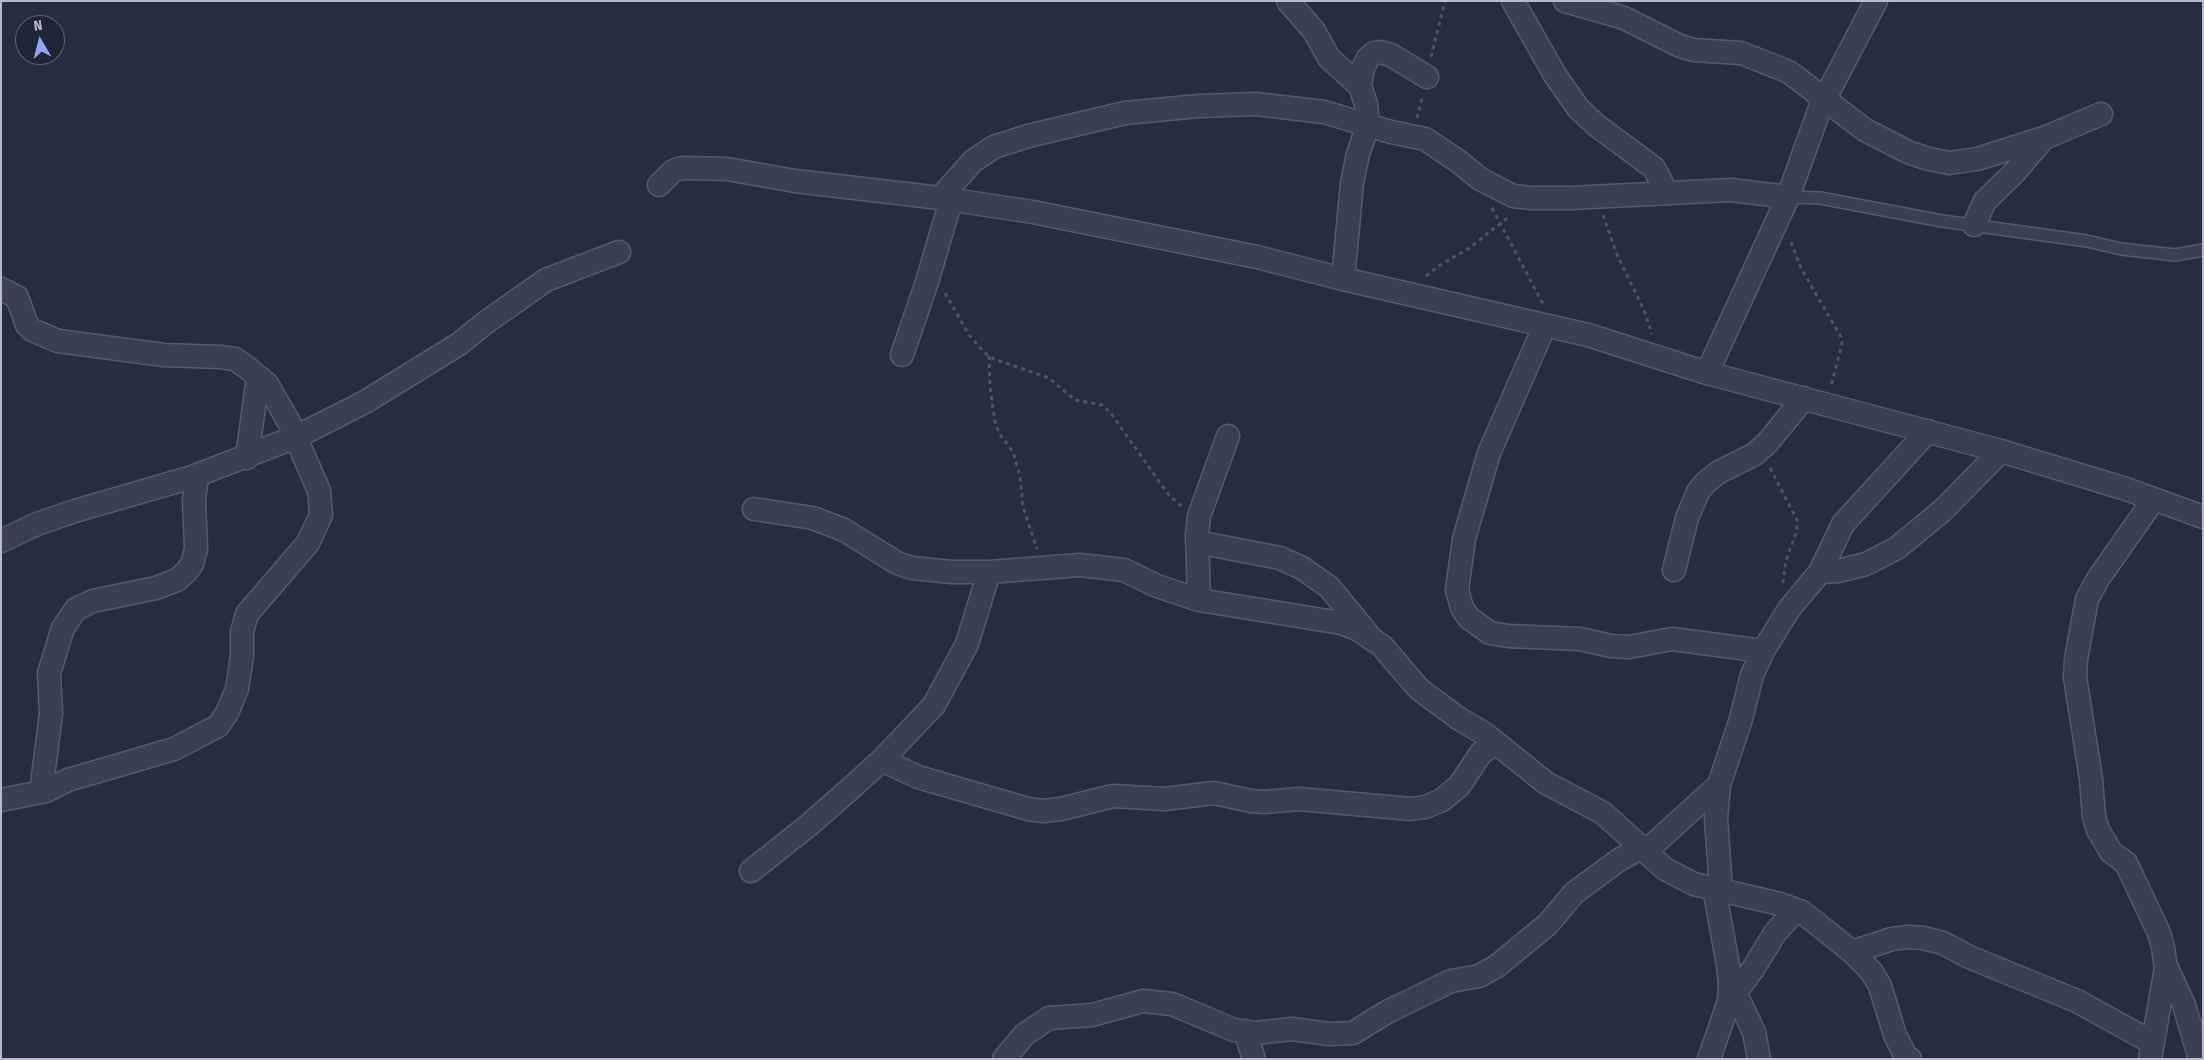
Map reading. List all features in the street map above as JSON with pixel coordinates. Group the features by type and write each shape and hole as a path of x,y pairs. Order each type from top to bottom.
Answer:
{"street":[{"path":"1288,1 1314,31 1329,58 1360,86"},
{"path":"1514,1 1555,75 1578,108 1596,125 1654,168 1667,193"},
{"path":"1566,1 1624,18 1680,46 1693,50 1733,52 1755,58 1789,72 1865,130 1910,153 1949,163 1977,159 2044,138 2101,114"},
{"path":"1706,372 1784,205 1813,124 1876,1"},
{"path":"1343,279 1352,183 1358,154 1368,125 1366,104 1360,86 1363,68 1368,58 1374,53 1381,52 1391,55 1427,77"},
{"path":"902,355 931,269 946,199 973,161 994,147 1028,136 1125,113 1198,106 1256,104 1324,112 1391,132 1425,139 1494,188 1513,196 1534,198 1731,190 1784,205"},
{"path":"1974,225 1985,201 2015,172 2044,138"},
{"path":"659,184 673,171 682,168 706,168 762,174 795,181 946,199 1033,212 1257,257 1343,279 1550,326 1706,372 2001,451 2154,499 2203,517"},
{"path":"1,541 37,524 196,476 296,437 365,402 459,344 485,323 546,280 620,252"},
{"path":"1,289 17,297 27,325 40,335 58,341 164,355 220,356 235,359 267,384 277,399 296,437 319,491 321,515 308,543 263,593 247,614 242,632 242,656 237,689 227,712 218,726 174,749 68,780 41,792 1,800"},
{"path":"1550,326 1489,453 1464,539 1457,590 1462,608 1469,618 1490,633 1499,635 1580,639 1611,646 1629,647 1672,639 1763,651"},
{"path":"246,458 258,377"},
{"path":"1674,570 1687,518 1704,483 1761,449 1804,398"},
{"path":"1759,1059 1754,1032 1732,997 1717,889 1716,818 1719,785 1741,718 1752,675 1763,651 1784,616 1820,572 1843,524 1928,432"},
{"path":"1199,600 1197,542 1199,516 1228,436"},
{"path":"1820,572 1838,571 1866,564 1897,548 1943,510 2001,451"},
{"path":"41,792 51,713 49,673 63,628 76,609 93,601 156,588 177,580 186,572 192,564 196,548 194,500 196,476"},
{"path":"2154,499 2098,579 2087,599 2076,659 2075,677 2091,779 2094,817 2103,840 2111,852 2126,863 2159,933 2166,966 2184,1005 2200,1059"},
{"path":"754,509 813,518 844,530 897,563 912,568 952,572 989,572 1080,565 1124,570 1178,594 1199,600 1341,623 1371,637"},
{"path":"1197,542 1280,558 1302,568 1329,587 1371,637 1382,646 1419,689 1496,743 1546,783 1603,813 1665,869 1694,884 1780,904 1796,910 1816,923 1852,952 1871,971 1880,986 1895,1035 1906,1057 1910,1059"},
{"path":"751,871 809,825 882,760 934,705 967,644 989,572"},
{"path":"882,760 918,777 1028,809 1043,811 1061,809 1113,796 1164,799 1207,793 1228,795 1258,802 1299,799 1411,809 1426,807 1442,800 1459,786 1481,753 1496,743"},
{"path":"1004,1059 1024,1035 1049,1018 1092,1015 1143,1001 1172,1004 1218,1024 1255,1033 1292,1029 1329,1034 1353,1033 1387,1012 1451,981 1479,976 1516,952 1548,924 1574,893 1619,860 1644,849 1719,785"},
{"path":"1709,1059 1732,997 1776,933 1796,910"},
{"path":"1852,952 1892,939 1909,937 1943,943 1969,957 2077,1002 2152,1051 2166,966"},
{"path":"1245,1031 1254,1059"}],"lane":[{"path":"1784,205 1820,198 1974,225 2087,241 2121,250 2175,255 2203,250"}],"path":[{"path":"1594,196 1618,257 1644,310 1658,357"},
{"path":"1406,293 1437,267 1468,249 1534,198"},
{"path":"1784,205 1801,268 1840,336 1842,344 1827,404"},
{"path":"1501,223 1550,326"},
{"path":"931,269 968,335 990,356 1049,378 1075,400 1102,405 1110,412 1168,494 1189,512 1199,516"},
{"path":"990,356 990,387 995,422 999,432 1013,452 1020,476 1023,508 1045,568"},
{"path":"1761,449 1797,520 1797,531 1786,560 1783,577 1784,616"}]}
